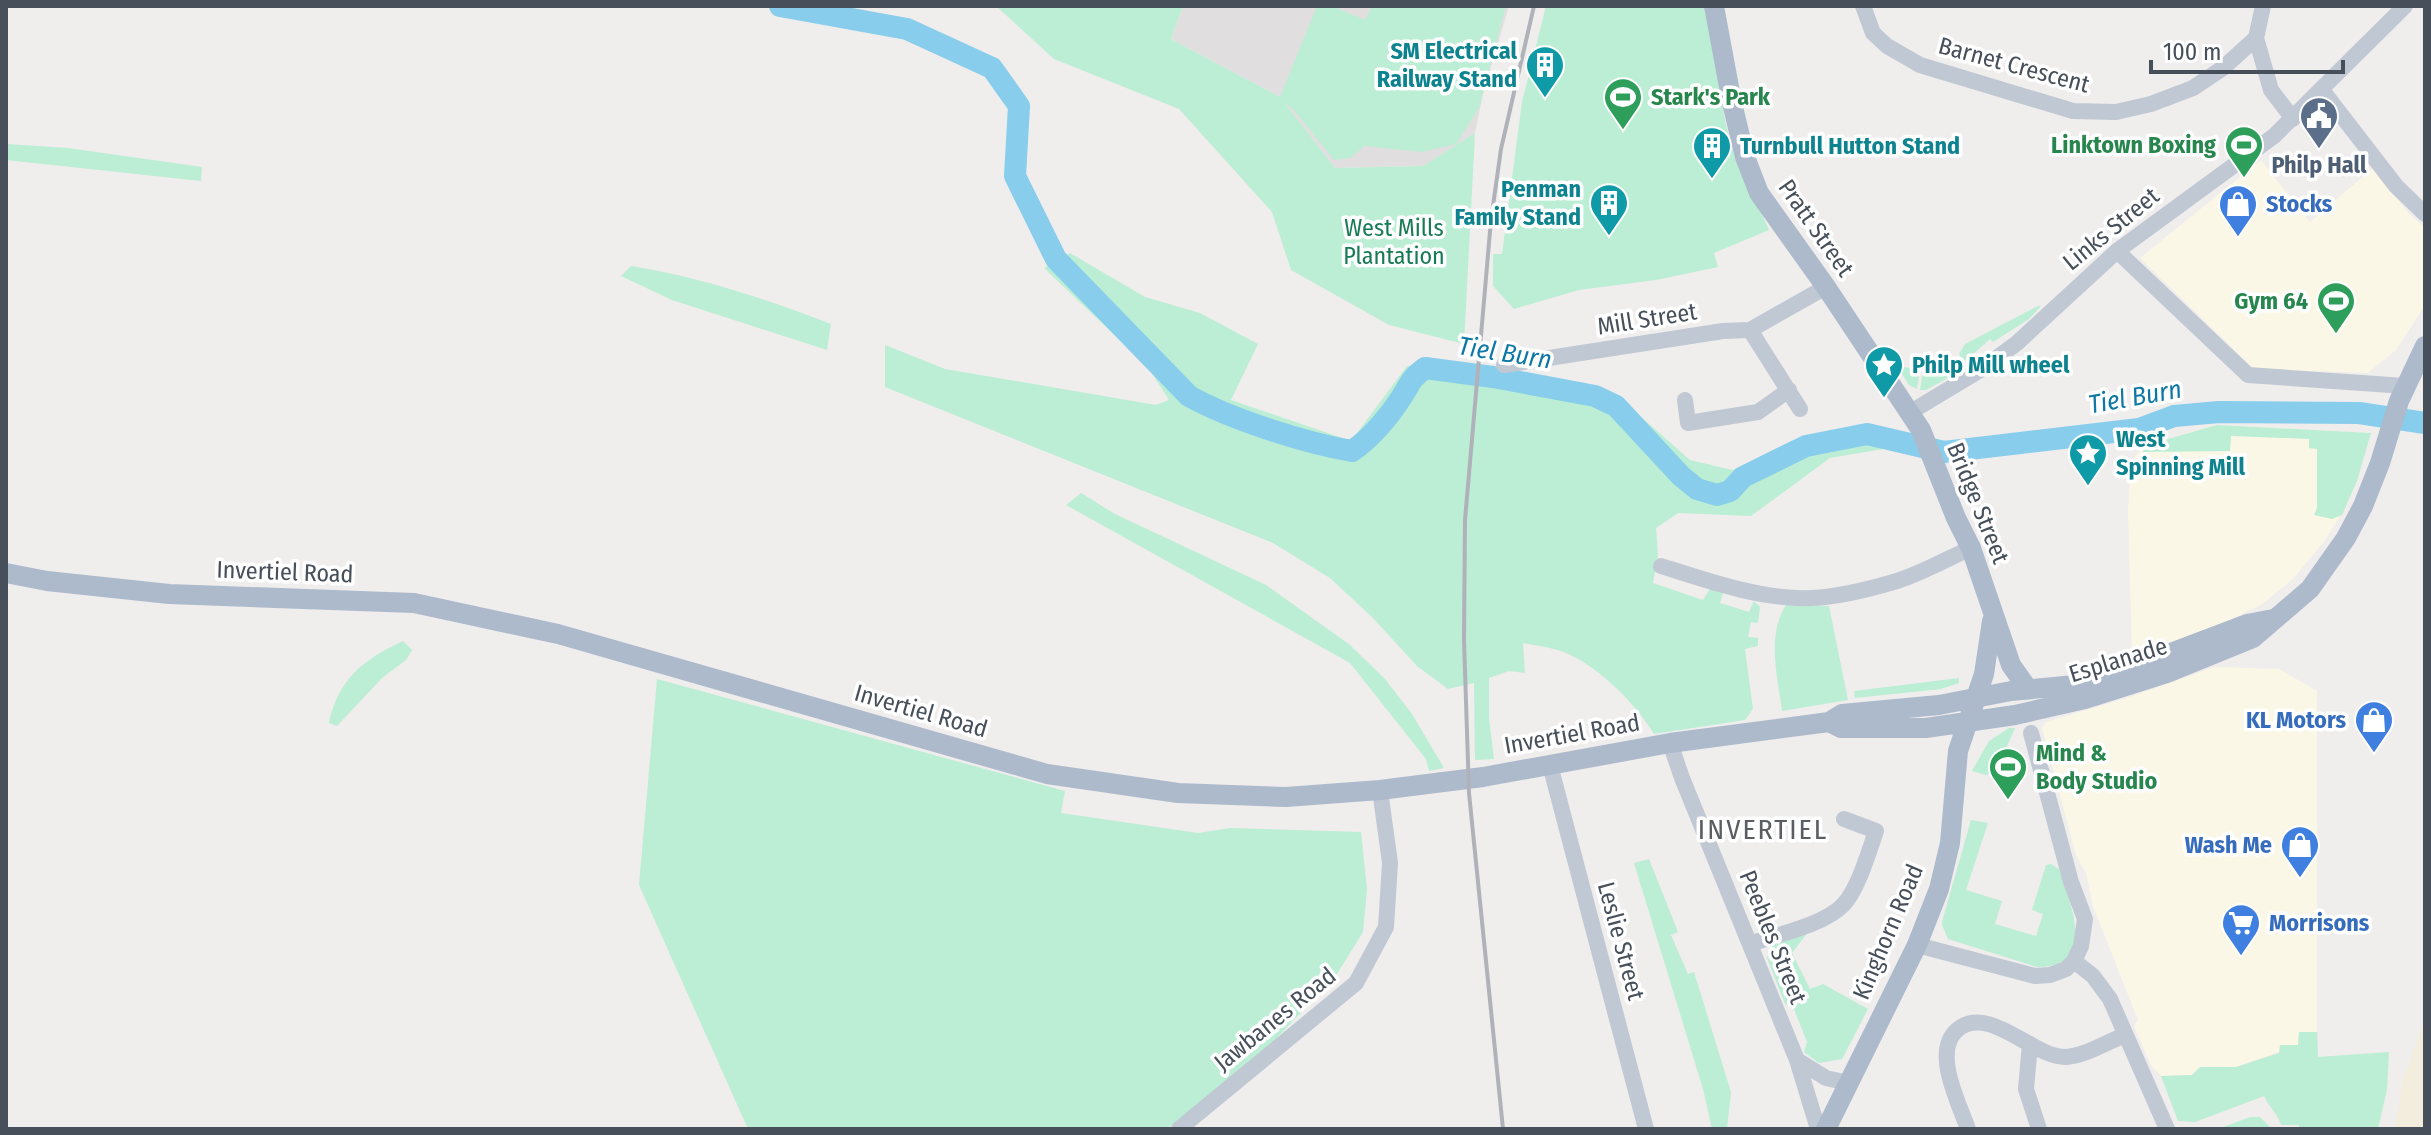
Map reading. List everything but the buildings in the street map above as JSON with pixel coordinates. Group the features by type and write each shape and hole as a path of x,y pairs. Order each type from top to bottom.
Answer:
{"main road":[{"name":"Pratt Street","path":"1714,6 1732,103 1759,193 1826,287 1915,422"},
{"name":"Esplanade","path":"1966,723 2085,699 2201,661 2253,638 2310,589 2346,538 2363,506 2402,394 2425,346"},
{"name":"Bridge Street","path":"1915,422 1971,548 2011,665 2028,689"},
{"name":"Invertiel Road","path":"6,573 47,581 169,594 414,603 558,634 1047,774 1178,793 1286,797 1380,790 1483,777 1670,743 1829,722 1842,714 1939,705 1975,698"},
{"name":"Bridge Street","path":"1975,698 1989,657 1993,614"},
{"name":"Esplanade","path":"1975,698 2075,685 2131,668 2247,624 2273,619"},
{"path":"1975,698 1982,706 2015,715"},
{"name":"Kinghorn Road","path":"1826,1129 1917,945 1939,889 1947,853 1958,751 1975,698"},
{"path":"1939,705 1966,723"},
{"name":"Invertiel Road","path":"1829,722 1841,728 1926,728 1966,723"}],"street":[{"name":"Barnet Crescent","path":"1863,6 1873,33 1887,46 1920,65 2073,111 2116,112 2151,104 2193,88 2223,68 2256,38"},
{"path":"2263,6 2256,38 2271,90 2293,119"},
{"name":"Links Street","path":"1915,422 2017,343 2117,251 2293,119 2405,6"},
{"path":"2322,90 2396,186 2425,214"},
{"path":"2117,251 2248,375 2350,383 2402,394"},
{"name":"Mill Street","path":"1504,365 1723,331 1750,330 1826,287"},
{"path":"1750,330 1800,409"},
{"path":"1685,400 1688,423 1758,412 1789,390"},
{"path":"1661,566 1732,586 1777,595 1819,598 1900,580 1971,548"},
{"path":"1917,945 2035,976 2066,969 2074,961 2081,946 2085,919 2071,882 2031,733"},
{"name":"Peebles Street","path":"1670,743 1797,1060 1818,1129"},
{"name":"Leslie Street","path":"1550,765 1646,1129"},
{"name":"Jawbanes Road","path":"1179,1129 1356,983 1386,927 1390,863 1380,790"},
{"path":"1750,944 1817,921 1843,905 1864,867 1876,831 1844,819"},
{"path":"2074,961 2093,976 2110,999 2167,1129"},
{"path":"1968,1129 1945,1060 1947,1043 1966,1024 1985,1023 2050,1054 2066,1057 2125,1035"},
{"path":"2030,1044 2026,1089 2039,1129"},
{"path":"1797,1060 1826,1078 1848,1083"}],"shaded area":[{"path":"1183,6 1509,6 1475,133 1423,166 1335,168 1280,97 1171,39"},
{"path":"2261,160 2310,222 2373,168 2408,213 2425,228 2425,305 2396,350 2368,373 2254,369 2140,258"},
{"path":"2217,425 2371,433 2348,503 2325,540 2293,579 2262,604 2224,623 2132,656 2128,510 2131,463 2143,446"},
{"path":"2214,667 2279,669 2317,691 2317,1032 2299,1032 2299,1045 2236,1067 2200,1067 2192,1075 2161,1076 2151,1065 2134,1026 2138,1020 2093,906 2086,873 2076,855 2042,728 2046,722"}],"green space":[{"name":"West Mills Plantation","path":"996,6 1183,6 1171,39 1280,97 1317,6 1332,6 1365,20 1372,6 1506,6 1479,108 1456,144 1422,152 1364,146 1350,158 1334,160 1284,102 1335,168 1423,166 1475,133 1464,344 1389,325 1291,270 1272,212 1179,109 1054,59"},
{"name":"Stark's Park","path":"1546,6 1707,6 1731,145 1769,230 1714,253 1718,267 1656,280 1579,290 1514,309 1493,286 1493,254 1502,254 1522,102"},
{"path":"6,144 68,148 202,167 201,181 6,160"},
{"path":"1070,253 1145,297 1200,313 1258,344 1231,400 1351,441 1407,366 1427,365 1586,386 1623,401 1690,460 1732,470 1823,433 1892,430 1883,449 1830,458 1751,516 1678,513 1656,528 1658,555 1653,583 1703,600 1712,586 1724,590 1720,603 1749,612 1754,601 1760,607 1758,623 1751,622 1748,637 1758,638 1758,646 1745,649 1753,709 1745,720 1654,734 1636,708 1597,671 1568,654 1523,643 1525,673 1509,671 1489,678 1489,718 1494,759 1475,760 1474,683 1448,689 1417,666 1373,618 1330,578 1273,543 885,387 885,345 945,369 1156,405 1169,400 1148,367 1044,268"},
{"path":"631,266 732,290 831,324 827,350 672,300 621,276"},
{"path":"2041,306 2029,319 1993,342 1990,339 1964,362 1959,354 1965,344"},
{"path":"1900,366 1914,369 1919,376 1917,389 1909,385"},
{"path":"1923,372 1947,374 1948,378 1920,390"},
{"path":"2217,425 2371,433 2357,481 2342,515 2332,519 2314,515 2317,508 2317,449 2309,448 2309,439 2231,436 2230,451 2143,452 2143,446"},
{"path":"1081,493 1115,514 1266,585 1350,645 1385,679 1412,714 1444,768 1429,771 1426,759 1350,663 1066,505"},
{"path":"1786,605 1829,606 1848,700 1782,711 1775,643 1776,630"},
{"path":"403,641 412,650 406,660 382,678 337,726 329,723 339,694 355,672 376,655"},
{"path":"1959,678 1959,683 1941,689 1855,698 1854,691"},
{"path":"657,679 1065,791 1061,813 1198,833 1231,828 1361,832 1367,890 1363,932 1337,974 1274,1041 1167,1129 748,1129 639,885"},
{"path":"2009,728 2015,728 1996,771 1986,775 1972,771 1989,741"},
{"path":"1971,820 1988,823 1966,890 2002,901 1995,924 2036,936 2043,914 2032,910 2046,865 2051,864 2059,869 2075,930 2074,945 2068,956 2056,964 2037,967 1948,939 1942,925 1943,918"},
{"path":"1649,859 1678,932 1671,935 1688,974 1694,972 1731,1092 1727,1129 1712,1129 1703,1089 1634,863"},
{"path":"1808,932 1792,953 1810,989 1823,984 1868,1009 1842,1059 1819,1063 1804,1052 1807,1042 1794,1009 1785,1004 1767,958 1775,943"},
{"path":"2299,1032 2317,1032 2318,1057 2389,1052 2387,1090 2378,1129 2299,1129 2299,1125 2281,1125 2264,1096 2195,1122 2178,1121 2161,1076 2192,1075 2200,1067 2236,1067 2279,1053 2280,1045 2298,1045"},
{"path":"2250,1117 2260,1117 2272,1129 2218,1129"}],"sand":[{"path":"2425,1020 2425,1129 2395,1129 2403,1079"}],"waterway":[{"name":"Tiel Burn","path":"780,6 907,29 992,68 1019,106 1015,176 1056,259 1189,396 1246,421 1312,442 1352,451 1379,427 1413,379 1425,368 1595,396 1616,406 1697,489 1717,495 1730,491 1743,477 1806,446 1867,434 1944,452 2139,429 2174,416 2219,412 2359,413 2425,423"}],"railway":[{"path":"1503,1129 1469,793 1464,640 1465,520 1491,220 1501,149 1534,6"}],"place":[{"name":"SM Electrical Railway Stand","path":"1545,99"},
{"name":"Stark's Park","path":"1623,131"},
{"name":"Philp Hall","path":"2319,150"},
{"name":"Linktown Boxing","path":"2244,179"},
{"name":"Turnbull Hutton Stand","path":"1712,180"},
{"name":"Penman Family Stand","path":"1609,237"},
{"name":"Stocks","path":"2238,238"},
{"name":"Gym 64","path":"2336,335"},
{"name":"Philp Mill wheel","path":"1884,399"},
{"name":"West Spinning Mill","path":"2088,487"},
{"name":"KL Motors","path":"2374,754"},
{"name":"Mind & Body Studio","path":"2008,801"},
{"name":"Wash Me","path":"2300,879"},
{"name":"Morrisons","path":"2241,957"}],"district":[{"name":"INVERTIEL","path":"1763,829"}]}
